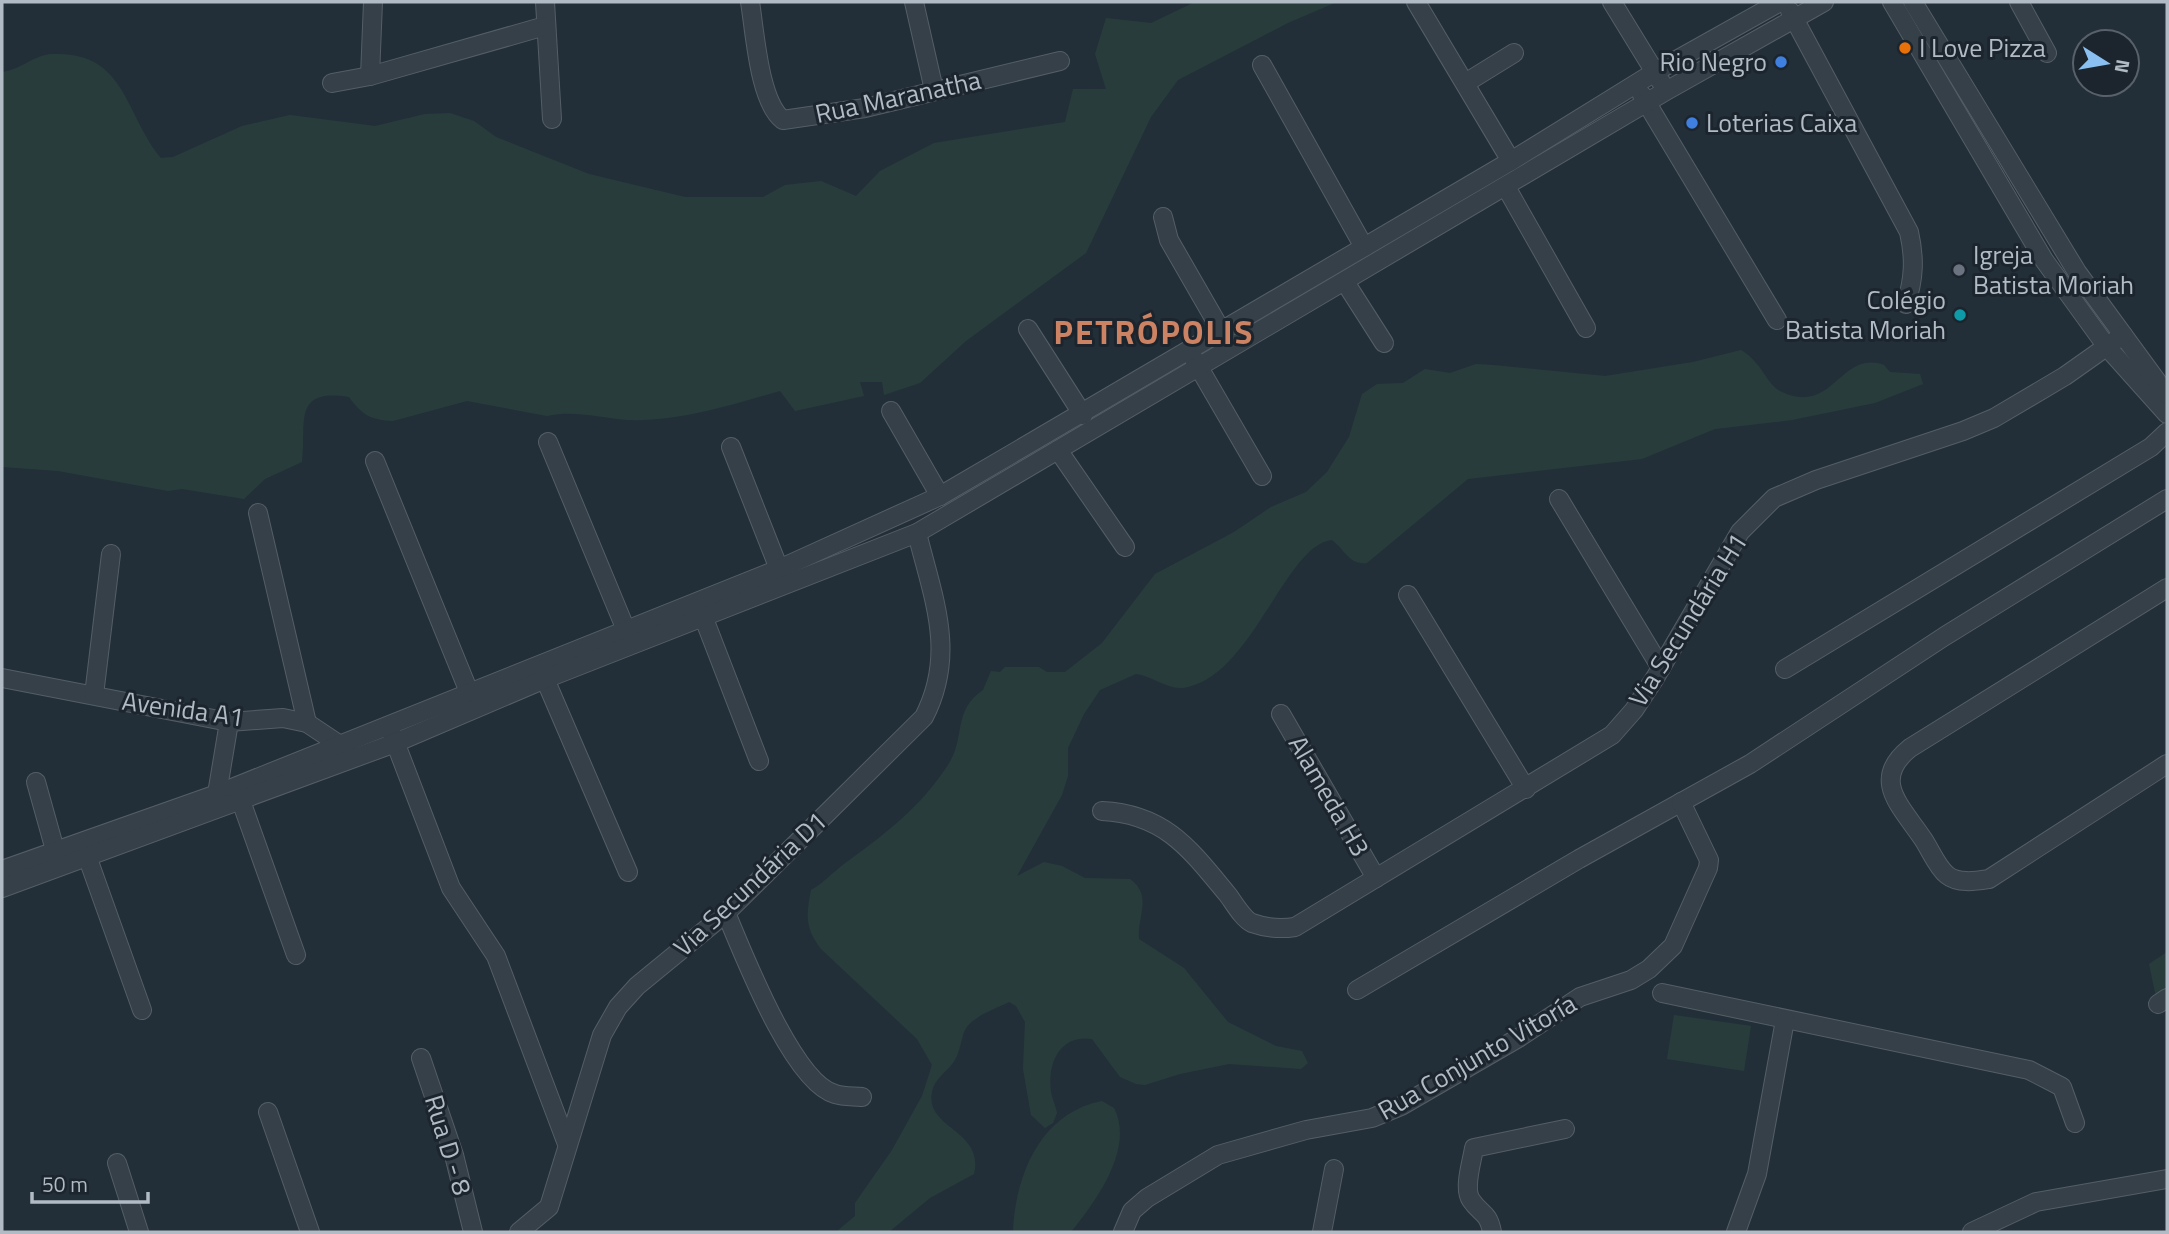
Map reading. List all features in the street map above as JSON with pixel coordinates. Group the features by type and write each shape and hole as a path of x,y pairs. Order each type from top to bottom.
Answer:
{"street":[{"path":"370,76 373,2"},
{"path":"545,2 552,119"},
{"name":"Rua Maranatha","path":"750,2 763,78 774,113 783,120 865,108 1060,61"},
{"path":"914,2 934,90"},
{"path":"1416,2 1467,82 1511,161"},
{"path":"1612,2 1666,91"},
{"path":"2,870 217,794 388,724 467,686 626,630 779,569 940,496 1083,415 1656,72 1782,2 1794,19 1909,232 1914,257 1914,279 1906,304"},
{"path":"1892,2 1934,69 2043,260 2107,347 2167,414"},
{"path":"1913,2 2056,238 2167,395"},
{"path":"2019,2 2047,53"},
{"path":"2,888 395,743 545,679 917,533 1666,91 1794,19 1813,4"},
{"path":"332,83 370,76 545,26"},
{"path":"1467,82 1514,52"},
{"path":"1262,65 1364,247"},
{"path":"1636,85 1777,320"},
{"path":"1506,187 1586,328"},
{"path":"1163,217 1169,240 1231,348"},
{"path":"1345,282 1384,343"},
{"path":"1028,329 1083,415"},
{"name":"Via Secundária H1","path":"1102,811 1132,812 1173,835 1190,848 1250,923 1281,929 1307,921 1612,735 1634,710 1661,668 1740,532 1774,498 1816,480 1994,418 2064,376 2123,335"},
{"path":"1189,350 1262,476"},
{"path":"891,411 940,496"},
{"path":"1786,669 2151,447 2167,432"},
{"path":"548,442 626,630"},
{"path":"732,447 779,569"},
{"path":"1058,450 1125,547"},
{"path":"375,461 467,686"},
{"path":"1559,499 1661,668"},
{"path":"1357,990 1750,764 1945,636 2167,499"},
{"path":"258,513 307,723"},
{"name":"Via Secundária D1","path":"519,1232 549,1207 602,1035 618,1007 637,986 726,913 924,718 933,699 943,642 917,533"},
{"path":"94,695 111,554"},
{"path":"2167,588 1910,748 1898,757 1891,770 1890,788 1947,875 1971,883 1989,879 2167,764"},
{"path":"1408,595 1526,789"},
{"path":"703,616 759,761"},
{"name":"Avenida A1","path":"2,678 229,722 283,718 307,723 339,743 355,757"},
{"path":"545,679 628,872"},
{"name":"Alameda H3","path":"1281,714 1376,878"},
{"path":"217,794 229,722"},
{"path":"388,724 452,888 496,956 568,1144"},
{"path":"36,782 55,850"},
{"path":"242,801 296,955"},
{"name":"Rua Conjunto Vitoría","path":"1124,1232 1132,1211 1147,1198 1218,1155 1307,1130 1371,1118 1401,1106 1580,998 1631,980 1649,969 1673,946 1709,859 1681,802"},
{"path":"87,856 142,1010"},
{"path":"726,913 767,1009 804,1068 833,1094 862,1097"},
{"path":"1662,993 2029,1070 2062,1087 2075,1123"},
{"path":"1740,1232 1757,1174 1786,1020"},
{"name":"Rua D - 8","path":"421,1058 454,1155 473,1232"},
{"path":"268,1112 310,1232"},
{"path":"1492,1232 1490,1217 1470,1199 1468,1190 1474,1149 1565,1129"},
{"path":"117,1163 139,1232"},
{"path":"1322,1232 1334,1169"},
{"path":"1972,1232 2036,1202 2166,1180"}],"green space":[{"path":"1195,2 1337,2 1290,22 1178,80 1151,117 1086,253 966,341 920,383 884,395 882,382 860,382 864,396 795,411 780,391 705,412 646,420 577,414 547,416 467,401 393,421 373,418 358,408 349,397 318,398 310,404 306,412 302,462 265,479 244,499 182,489 168,491 58,471 2,467 2,72 39,57 52,54 76,56 95,63 109,74 161,158 173,157 242,126 290,115 375,126 425,114 450,113 474,121 496,137 589,174 685,197 763,197 785,185 821,181 856,196 880,171 934,143 1065,122 1073,89 1106,89 1095,54 1106,18 1151,23"},
{"path":"1741,350 1777,389 1800,397 1814,396 1857,366 1869,363 1884,365 1890,372 1920,374 1923,384 1875,403 1792,420 1715,429 1642,459 1468,479 1367,563 1351,559 1332,540 1315,547 1299,563 1231,659 1211,677 1181,688 1136,674 1100,690 1084,714 1068,748 1068,776 1062,795 1017,876 1044,862 1062,866 1085,878 1130,879 1141,892 1139,939 1184,968 1228,1022 1276,1046 1302,1051 1308,1063 1301,1069 1229,1064 1180,1074 1145,1085 1120,1077 1092,1039 1072,1041 1064,1046 1054,1061 1050,1081 1057,1113 1053,1123 1045,1128 1031,1115 1023,1069 1025,1022 1016,1006 1009,1002 984,1014 967,1027 956,1058 933,1088 931,1102 935,1112 970,1147 975,1159 974,1174 930,1198 889,1232 836,1232 855,1216 855,1203 892,1150 922,1096 932,1065 917,1039 816,942 808,921 811,890 888,831 926,794 948,765 957,745 967,707 983,690 991,671 1000,672 1005,667 1039,667 1047,672 1065,672 1102,643 1155,574 1234,532 1271,507 1306,492 1327,472 1349,437 1362,394 1377,384 1403,383 1425,369 1450,373 1476,364 1605,376 1693,362"},
{"path":"2167,952 2167,991 2156,997 2149,964"},
{"path":"1674,1015 1751,1026 1744,1071 1667,1059"},
{"path":"1102,1101 1114,1108 1120,1140 1109,1174 1091,1206 1071,1232 1013,1232 1019,1190 1035,1150 1047,1133 1062,1119 1080,1108"}],"place":[{"name":"I Love Pizza","path":"1905,48"},
{"name":"Rio Negro","path":"1781,62"},
{"name":"Loterias Caixa","path":"1692,123"},
{"name":"Igreja Batista Moriah","path":"1959,270"},
{"name":"Colégio Batista Moriah","path":"1960,315"}],"district":[{"name":"PETRÓPOLIS","path":"1154,332"}]}
